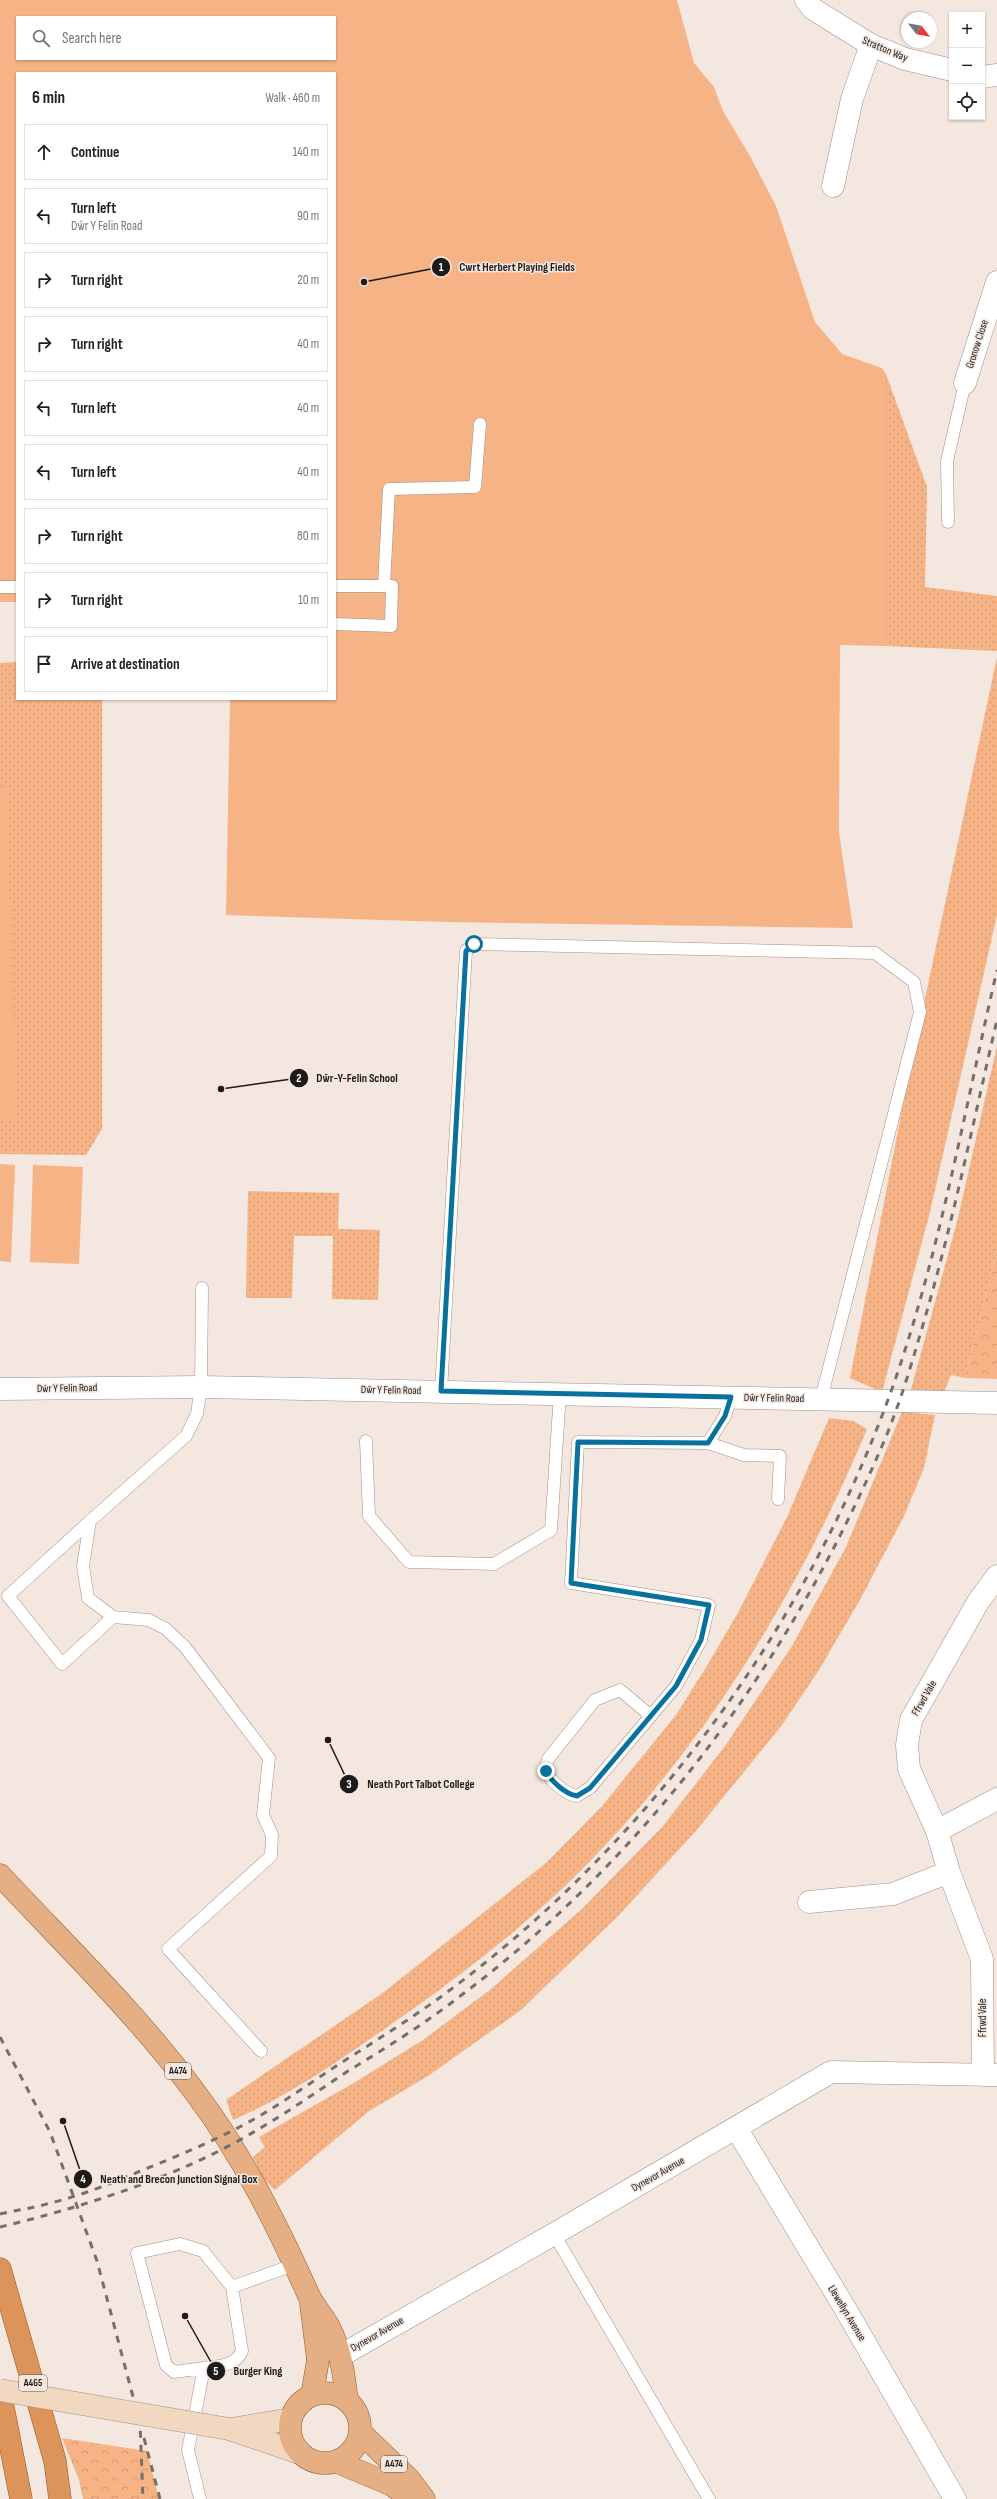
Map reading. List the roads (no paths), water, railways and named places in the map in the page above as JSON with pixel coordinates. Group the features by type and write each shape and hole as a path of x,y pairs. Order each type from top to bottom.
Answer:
{"highway":[{"name":"A465","path":"0,2269 55,2461 60,2499"},
{"path":"0,2391 21,2499"}],"main road":[{"name":"A474","path":"0,1875 133,2016 198,2095 234,2152 296,2264 310,2298 330,2328 340,2356 347,2400"},
{"name":"A474","path":"310,2298 318,2360 312,2395"},
{"path":"0,2391 229,2429 300,2453 317,2463 337,2462 353,2450 360,2432 359,2417 347,2400 330,2393 312,2395 299,2405 291,2419 290,2431 293,2443 300,2453"},
{"path":"229,2429 291,2419"},
{"name":"A474","path":"360,2432 408,2478 424,2499"},
{"name":"A474","path":"337,2462 392,2485 411,2499"}],"street":[{"name":"Stratton Way","path":"806,0 813,9 871,45 905,59 949,69"},
{"path":"833,186 852,100 871,45"},
{"path":"985,77 997,75"},
{"name":"Gronow Close","path":"964,383 997,282"},
{"name":"Dŵr Y Felin Road","path":"0,1389 201,1387 560,1393 997,1403"},
{"name":"Ffrwd Vale","path":"990,2075 982,1958 949,1872 937,1830 909,1769 907,1745 911,1720 978,1602 997,1576"},
{"path":"937,1830 997,1799"},
{"path":"809,1902 893,1894 949,1872"},
{"name":"Dynevor Avenue","path":"340,2356 554,2234 832,2072 990,2075"},
{"name":"Llewellyn Avenue","path":"736,2128 846,2310 955,2499"}],"lane":[{"path":"948,522 947,461 964,383"},
{"path":"384,586 388,490 476,487 480,424"},
{"path":"336,586 392,586 391,626 336,624"},
{"path":"0,587 16,587"},
{"path":"441,1391 466,951 474,944 875,952 914,982 920,1012 821,1399"},
{"path":"113,1617 62,1664 8,1596 186,1436 197,1414 201,1387 202,1288"},
{"path":"366,1441 369,1516 409,1562 494,1564 551,1530 560,1393"},
{"path":"708,1443 725,1416 731,1397"},
{"path":"651,1716 620,1690 595,1700 548,1759 546,1771 550,1778 570,1795 577,1796 590,1788 651,1716 676,1686 698,1647 709,1605 571,1583 578,1442 708,1443 744,1455 780,1456 778,1499"},
{"path":"90,1522 83,1566 88,1598 113,1617 149,1620 166,1629 185,1647 269,1758 263,1815 272,1835 271,1856 168,1949 261,2051"},
{"path":"554,2234 709,2499"},
{"path":"180,2244 191,2246 203,2251 232,2287 242,2351 240,2356 230,2364 174,2372 166,2365 137,2253 180,2244"},
{"path":"232,2287 296,2264"},
{"path":"200,2499 188,2450 202,2388 204,2368"}],"railway":[{"path":"0,2214 61,2200 117,2181 220,2137 273,2108 415,2015 454,1987 522,1932 587,1871 647,1807 702,1738 754,1666 800,1590 841,1512 876,1431 896,1376 931,1262 959,1144 997,970"},
{"path":"0,2227 65,2210 132,2188 165,2175 228,2146 280,2116 348,2071 405,2036 459,1997 529,1941 593,1880 654,1815 709,1746 760,1674 806,1598 848,1520 885,1439 896,1412 933,1290 953,1213 997,1020"},
{"path":"0,2037 50,2132 97,2261 140,2423 143,2499"},
{"path":"144,2438 160,2499"}],"place":[{"name":"Cwrt Herbert Playing Fields","path":"364,282"},
{"name":"Dŵr-Y-Felin School","path":"221,1089"},
{"name":"Neath Port Talbot College","path":"328,1740"},
{"name":"Neath and Brecon Junction Signal Box","path":"63,2121"},
{"name":"Burger King","path":"185,2316"}]}
